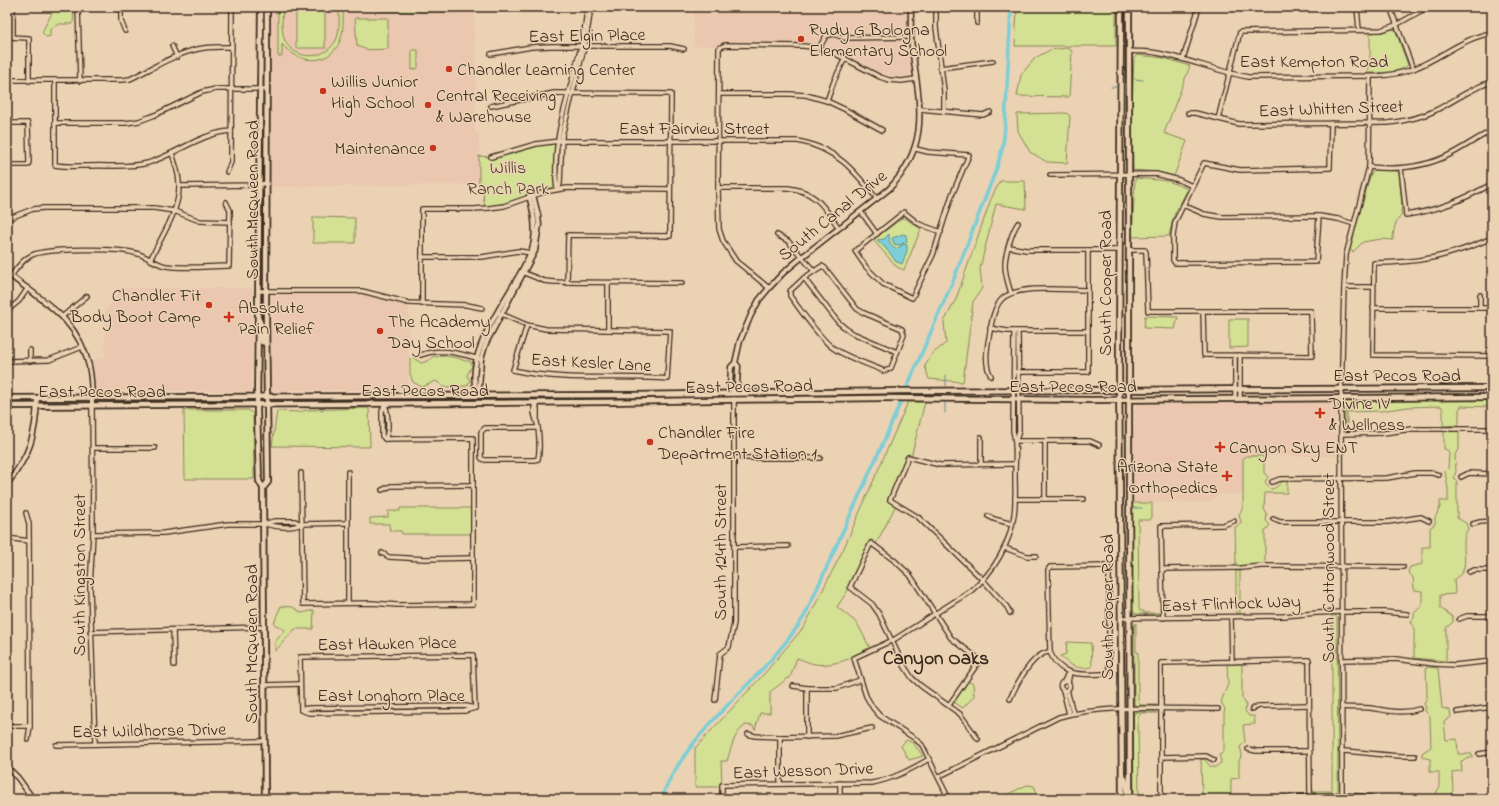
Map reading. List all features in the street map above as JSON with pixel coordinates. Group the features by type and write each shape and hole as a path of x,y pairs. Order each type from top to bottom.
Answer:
{"main road":[{"name":"South McQueen Road","path":"261,7 257,405 259,481 263,488 264,524 265,799"},
{"name":"South McQueen Road","path":"263,488 268,482 266,405 266,183 268,7"},
{"name":"South Cooper Road","path":"1121,7 1119,400 1122,799"},
{"name":"South Cooper Road","path":"1129,7 1129,799"},
{"path":"1121,51 1129,51"},
{"path":"258,318 262,326 262,342 266,344"},
{"name":"East Pecos Road","path":"7,406 37,406 188,397 257,396 610,395 900,391 1492,388"},
{"path":"734,393 734,399"},
{"path":"477,395 477,404"},
{"path":"535,395 536,403"},
{"path":"610,395 610,402"},
{"path":"367,396 367,404"},
{"path":"188,397 189,405"},
{"name":"East Pecos Road","path":"7,398 189,405 266,405 477,404 734,399 906,398 1129,400 1492,397"},
{"path":"1122,774 1126,780 1126,793 1129,799"}],"street":[{"path":"13,7 13,37"},
{"path":"78,7 80,81"},
{"path":"120,7 121,21 125,31"},
{"path":"227,172 231,162 232,7"},
{"path":"582,46 587,7"},
{"path":"558,189 556,184 556,163 560,126 590,21 591,7"},
{"name":"South Canal Drive","path":"734,393 730,387 731,367 735,364 740,341 759,300 782,273 889,189 901,176 916,149 920,125 920,109 912,37 911,7"},
{"path":"936,7 936,27 944,91 944,110"},
{"path":"974,7 977,12 977,24"},
{"path":"1183,59 1199,7"},
{"path":"1357,7 1359,30"},
{"path":"1390,7 1413,69"},
{"path":"1218,120 1240,32 1381,30 1396,25 1428,7"},
{"name":"East Kempton Road","path":"1129,51 1156,52 1229,74 1248,77 1370,77 1394,75 1413,69 1460,43 1475,37 1492,33"},
{"path":"819,48 826,36 833,34 845,38 912,37"},
{"path":"7,37 29,38 29,81"},
{"path":"769,288 736,260 723,240 719,229 719,48 725,45 804,46 819,48 832,52 889,80 901,81 916,79"},
{"path":"172,46 177,57"},
{"path":"7,80 80,81 130,79 196,49 212,46 232,47"},
{"name":"East Elgin Place","path":"491,54 531,47 670,46 684,49"},
{"path":"827,101 834,81 845,58"},
{"path":"940,68 993,61"},
{"name":"South Cottonwood Street","path":"1342,797 1341,399 1344,288 1346,255 1369,167 1370,77"},
{"path":"55,81 56,165 133,165 147,163 172,153 211,134 231,131"},
{"name":"East Whitten Street","path":"1188,113 1195,113 1218,120 1240,124 1370,123 1406,120 1435,111 1472,89 1492,82"},
{"path":"55,123 126,123 139,121 202,92 216,89 267,89"},
{"path":"491,106 543,94 671,94 670,236 568,235 567,283"},
{"path":"719,94 806,95 827,101 882,130"},
{"path":"920,109 983,114 990,112"},
{"path":"7,123 28,123 29,162 28,165 7,165"},
{"path":"1319,216 1316,262 1175,263 1173,260 1173,236 1175,222 1204,163 1240,170 1330,168 1331,123"},
{"path":"1369,167 1385,169 1401,168 1426,163 1449,155 1492,131"},
{"name":"East Fairview Street","path":"491,157 536,144 559,141 798,141 811,144 828,151 846,163 877,199"},
{"path":"916,149 928,152 968,155 952,195 941,232 933,255 912,298 883,284 866,267 855,251 904,212 919,224 941,232"},
{"path":"150,260 174,211 178,196 179,186 172,153"},
{"path":"1401,168 1406,215 1425,212 1452,204 1492,184"},
{"path":"1050,174 1162,175 1192,186"},
{"path":"179,186 259,185 266,183"},
{"path":"718,188 798,189 810,194 818,200 839,228"},
{"path":"422,304 422,209 474,210 504,206 531,196 558,189 670,189"},
{"path":"477,395 475,389 482,341 500,313 532,253 535,216 531,196"},
{"path":"11,276 22,262 31,255 54,250 124,250 137,253 150,260 173,267 229,266 230,210 226,202"},
{"path":"1183,205 1204,214 1222,217 1319,216 1338,218 1354,224"},
{"path":"7,219 33,209 44,208 154,208 174,211 200,221 230,222"},
{"path":"861,212 877,234"},
{"path":"1011,293 1006,279 1005,264 1014,228 1018,223"},
{"path":"776,235 788,241 814,271"},
{"path":"1492,238 1445,256 1422,261 1374,263 1373,288 1373,355 1492,356"},
{"path":"1009,247 1026,250 1120,250"},
{"path":"1017,372 1088,372 1088,250"},
{"path":"1129,250 1145,250 1147,257 1148,311 1203,311 1311,311 1312,356 1204,355 1203,311"},
{"path":"422,257 482,257 518,251 532,253"},
{"path":"822,266 825,268 856,309 902,329 904,335 891,368 884,371 842,353 824,338 789,293 804,278 814,271 822,266"},
{"path":"523,272 544,281 567,283 682,283"},
{"path":"7,273 50,305 63,316 72,328 82,347 89,367 92,402"},
{"path":"804,278 844,328 897,352"},
{"path":"500,313 527,325 546,329 608,330 608,283"},
{"path":"7,311 19,301 28,288"},
{"path":"1344,288 1373,288"},
{"path":"991,376 988,372 987,352 990,328 1001,300 1011,293 1026,290 1088,290"},
{"path":"258,291 362,291 402,302 467,305 482,308"},
{"path":"1480,295 1480,308"},
{"path":"63,316 87,296"},
{"path":"1373,308 1492,308"},
{"name":"East Kesler Lane","path":"527,325 513,370 547,377 668,379 670,331 608,330"},
{"path":"990,328 1016,331 1088,331"},
{"path":"949,799 922,745 880,716 866,696 854,658 892,640 971,591 983,580 1005,548 1012,524 1015,499 1016,441 1013,431 1017,391 1016,331"},
{"path":"7,361 54,359 82,347"},
{"path":"30,350 30,361"},
{"path":"421,355 436,351 479,358"},
{"path":"1234,355 1238,390"},
{"path":"1238,399 1240,355"},
{"name":"South Canal Drive","path":"734,393 737,386 738,366 735,364"},
{"path":"1235,367 1240,367"},
{"path":"1235,373 1240,373"},
{"path":"7,484 26,457 34,431 37,398"},
{"name":"South 124th Street","path":"715,700 720,654 729,647 734,623 734,399"},
{"name":"South Kingston Street","path":"92,402 93,534 90,587 90,632 95,744"},
{"path":"536,403 534,408 534,416 537,421 538,428 538,459 482,459 480,436 484,428 538,428"},
{"path":"301,472 303,604 474,604 473,438 385,439 387,435 387,412 385,404"},
{"path":"1341,434 1384,434 1412,429 1492,429"},
{"path":"981,437 981,464"},
{"path":"1016,441 1090,441 1099,445"},
{"path":"1045,441 1045,499"},
{"path":"93,448 155,448"},
{"path":"1010,613 1007,607 983,580 918,517 890,500 908,457 940,465 1015,464"},
{"path":"734,458 820,458"},
{"path":"348,472 348,603"},
{"path":"1272,482 1280,479 1387,478 1415,473 1439,475"},
{"path":"1461,477 1469,473 1492,474"},
{"path":"382,490 391,486 473,485"},
{"path":"1015,499 1084,499"},
{"path":"26,513 29,524 30,726 28,740"},
{"path":"988,516 1012,524"},
{"path":"1273,519 1280,522 1388,522 1421,517 1429,521"},
{"path":"93,534 164,533 228,524 264,524 274,521 295,521 301,524 347,523"},
{"path":"1163,618 1161,526 1223,525 1234,521"},
{"path":"1473,524 1492,521"},
{"path":"7,538 29,541"},
{"path":"949,705 980,660 951,638 910,575 895,561 871,543 850,587 872,604 879,614 903,664 912,678 960,714 978,739"},
{"path":"734,547 788,546"},
{"path":"1005,548 1027,556 1036,556"},
{"path":"382,553 389,557 473,558"},
{"path":"1108,566 1110,596 1107,673 1087,675 1070,672 1063,669 1055,662 1050,652 1048,570 1050,567 1108,566"},
{"path":"1162,569 1241,568 1262,566 1403,567"},
{"path":"1469,572 1474,570 1492,570"},
{"name":"East Flintlock Way","path":"1121,618 1284,616 1342,612 1384,612 1408,614"},
{"path":"1459,618 1467,616 1492,616"},
{"path":"1231,617 1232,662"},
{"path":"90,632 264,627"},
{"path":"173,630 174,665"},
{"path":"1010,699 1023,674 1034,660 1045,652 1050,652"},
{"name":"East Hawken Place","path":"300,684 300,657 474,655 475,708"},
{"path":"1341,660 1396,659 1455,665 1492,661"},
{"path":"1161,799 1161,663 1309,660 1310,795"},
{"path":"1070,672 1070,676 1066,682 1061,683 1060,687 1065,690 1071,714"},
{"path":"793,686 807,688 837,688 860,680"},
{"path":"1065,690 1069,687 1066,682"},
{"path":"265,685 300,684 301,710"},
{"path":"807,688 808,737"},
{"path":"1252,709 1259,706 1309,705"},
{"path":"423,706 423,712"},
{"name":"East Longhorn Place","path":"301,710 324,708 423,706 466,706 475,708"},
{"path":"454,706 455,711"},
{"path":"356,707 356,712"},
{"path":"390,707 390,712"},
{"path":"1342,707 1370,708 1400,712 1411,712 1419,709"},
{"path":"1457,712 1492,707"},
{"path":"324,708 324,713"},
{"name":"East Longhorn Place","path":"301,710 309,713 423,712 465,711 475,708"},
{"path":"938,777 1058,717 1101,709 1218,709"},
{"path":"7,726 30,726"},
{"path":"748,734 755,736 780,737 835,736 872,728"},
{"path":"780,737 780,784"},
{"name":"East Wildhorse Drive","path":"56,745 265,741"},
{"path":"1248,749 1256,751 1310,751"},
{"path":"1341,752 1416,756"},
{"path":"1479,754 1492,752"},
{"path":"1161,757 1206,756 1214,760"},
{"name":"East Wesson Drive","path":"722,799 722,785 872,783 888,780 903,774 929,759"},
{"path":"7,767 18,778 33,799"},
{"path":"840,783 840,799"},
{"path":"1271,799 1310,795 1342,797 1362,796 1379,799"},
{"path":"1424,799 1430,798"},
{"path":"1457,798 1492,798"}],"shaded area":[{"name":"Willis Junior High School","path":"272,7 474,7 474,44 476,60 475,133 479,133 479,184 268,187 269,41"},
{"name":"Rudy G Bologna Elementary School","path":"694,7 907,7 911,75 898,77 883,74 833,48 812,43 725,43 718,46 694,46"},
{"path":"122,288 252,288 251,391 247,393 234,391 98,391 96,389 92,361 105,357 105,311"},
{"path":"275,293 363,294 409,305 408,390 271,390 269,386 271,374 270,338 272,322 272,297"},
{"path":"1293,401 1332,403 1336,406 1337,456 1246,456 1243,460 1243,494 1220,494 1209,502 1132,503 1134,408 1136,405 1246,402 1282,403"}],"green space":[{"path":"55,7 74,7 73,24 59,24 50,29 50,36 46,37 42,32"},
{"path":"278,7 283,7 282,29 285,41 290,48 296,52 312,56 327,51 333,45 339,31 339,7 343,7 342,33 340,41 335,49 329,55 321,59 313,60 296,56 282,44 282,56 278,56"},
{"path":"296,7 325,7 325,48 296,48"},
{"path":"378,7 415,7 415,12 378,11"},
{"path":"418,7 452,7 452,12 418,12"},
{"path":"1017,7 1116,7 1116,46 1015,46"},
{"path":"355,18 388,18 388,49 363,49 357,45"},
{"path":"1395,29 1408,65 1405,68 1395,71 1367,73 1370,57 1370,33"},
{"path":"1066,48 1072,51 1069,97 1017,96 1021,75 1035,58 1050,50"},
{"path":"412,50 418,50 418,68 412,70"},
{"path":"1137,55 1164,58 1190,66 1164,133 1187,141 1174,176 1158,172 1133,170 1132,109 1134,58"},
{"path":"1066,113 1070,116 1067,163 1047,162 1030,152 1018,131 1017,114"},
{"name":"Willis Ranch Park","path":"559,141 558,189 504,206 485,209 482,184 479,184 479,156 491,157 536,144"},
{"path":"1374,170 1396,171 1399,173 1402,215 1395,226 1393,240 1381,239 1363,242 1353,252 1350,249 1370,176"},
{"path":"1135,179 1168,181 1188,189 1174,215 1169,236 1132,237"},
{"path":"1000,181 1025,181 1026,209 996,204 980,268 982,288 973,302 963,382 929,379 925,366 932,354 946,343 944,322 956,299 991,199"},
{"path":"313,217 355,218 355,243 313,243"},
{"path":"902,218 905,218 921,229 904,270 897,267 873,240"},
{"path":"1145,316 1178,317 1175,329 1144,328"},
{"path":"1229,319 1248,319 1248,347 1229,348"},
{"path":"440,355 470,361 472,366 467,375 470,381 467,386 444,387 436,381 422,387 413,382 410,374 410,359 414,358 421,363 428,361 434,356 438,357"},
{"path":"1492,400 1492,407 1461,406 1459,410 1459,425 1443,426 1443,410 1441,406 1408,407 1381,411 1347,412 1347,431 1345,429 1345,404 1349,401"},
{"path":"908,402 925,402 911,457 908,457 890,500 897,503 875,546 871,543 850,587 837,607 857,623 871,650 843,661 822,665 797,658 790,678 770,692 770,713 760,713 755,730 753,726 746,725 742,728 736,736 727,761 721,761 722,787 695,787 695,748 763,675 804,627 843,550"},
{"path":"369,408 370,447 272,446 277,411 299,412 307,410"},
{"path":"184,410 249,410 253,414 254,479 185,479"},
{"path":"1444,431 1459,431 1459,450 1455,454 1456,471 1454,477 1457,482 1457,518 1466,523 1468,529 1464,539 1464,568 1462,573 1454,579 1455,594 1440,595 1440,608 1453,617 1453,622 1446,628 1446,661 1414,658 1414,629 1411,621 1414,618 1414,613 1422,606 1422,591 1414,590 1413,577 1408,572 1410,567 1422,564 1422,547 1430,547 1430,528 1435,524 1435,518 1440,507 1440,501 1448,501 1448,489 1445,472 1448,469 1449,453 1444,449"},
{"path":"1246,456 1264,456 1264,473 1268,477 1265,482 1268,488 1273,489 1281,482 1287,481 1287,493 1265,493 1264,509 1267,514 1266,521 1270,525 1265,531 1265,564 1236,566 1235,527 1241,522 1239,515 1243,507 1243,459"},
{"path":"1132,503 1152,503 1152,517 1150,520 1138,520 1139,609 1140,611 1144,611 1144,613 1159,613 1157,614 1136,614 1132,611"},
{"path":"400,508 473,508 473,534 402,534 401,531 390,531 389,524 370,524 370,518 388,517 388,511 400,511"},
{"path":"1236,571 1240,571 1240,614 1236,614"},
{"path":"281,606 293,607 302,613 314,610 313,629 295,629 275,651 275,642 285,630 274,624"},
{"path":"1332,615 1335,615 1337,618 1338,790 1335,793 1314,793 1313,791 1332,791"},
{"path":"1136,623 1136,652 1138,652 1138,702 1141,705 1157,705 1156,706 1136,706 1134,703 1134,626"},
{"path":"1067,642 1091,643 1092,667 1082,668 1074,666 1060,656 1066,654"},
{"path":"1227,664 1242,664 1242,697 1246,705 1245,711 1249,716 1254,716 1255,724 1243,725 1245,742 1240,747 1242,754 1239,761 1239,778 1231,779 1231,798 1202,798 1201,759 1204,759 1211,767 1215,767 1221,763 1219,755 1224,752 1225,709 1221,702 1228,684"},
{"path":"1426,667 1438,668 1442,708 1450,710 1451,717 1444,722 1446,740 1457,739 1458,754 1472,754 1472,757 1461,761 1462,771 1452,772 1453,791 1450,799 1437,799 1436,794 1439,787 1439,772 1430,772 1430,759 1422,757 1422,753 1431,747 1430,716 1425,711 1426,707 1424,704 1427,697"},
{"path":"968,681 973,684 974,696 963,708 954,702"},
{"path":"1136,712 1157,713 1141,713 1138,717 1139,799 1134,799 1133,716"},
{"path":"906,740 913,743 923,756 909,760 901,746"},
{"path":"1027,785 1034,786 1037,793 1047,798 1061,796 1058,799 1003,799 1006,795"}],"water":[{"path":"889,234 892,247 896,249 904,244 907,245 907,251 902,264 895,261 877,240 884,239"},
{"path":"903,234 906,235 907,242 899,245 894,244 892,238"}],"waterway":[{"path":"661,799 674,773 690,748 708,726 769,662 805,615 883,443 955,276 997,167 1003,146 1005,126 1011,7"},
{"path":"1135,79 1143,80"},
{"path":"1111,87 1116,87"},
{"path":"946,375 946,386"},
{"path":"945,403 945,413"},
{"path":"1134,508 1142,508"}],"place":[{"name":"Rudy G Bologna Elementary School","path":"801,39"},
{"name":"Chandler Learning Center","path":"449,69"},
{"name":"Willis Junior High School","path":"323,91"},
{"name":"Central Receiving & Warehouse","path":"428,105"},
{"name":"Maintenance","path":"433,148"},
{"name":"Chandler Fit Body Boot Camp","path":"209,305"},
{"name":"Absolute Pain Relief","path":"229,317"},
{"name":"The Academy Day School","path":"380,331"},
{"name":"Divine IV & Wellness","path":"1320,413"},
{"name":"Chandler Fire Department Station 1","path":"650,442"},
{"name":"Canyon Sky ENT","path":"1220,447"},
{"name":"Arizona State Orthopedics","path":"1227,476"}],"district":[{"name":"Canyon Oaks","path":"936,657"}]}
